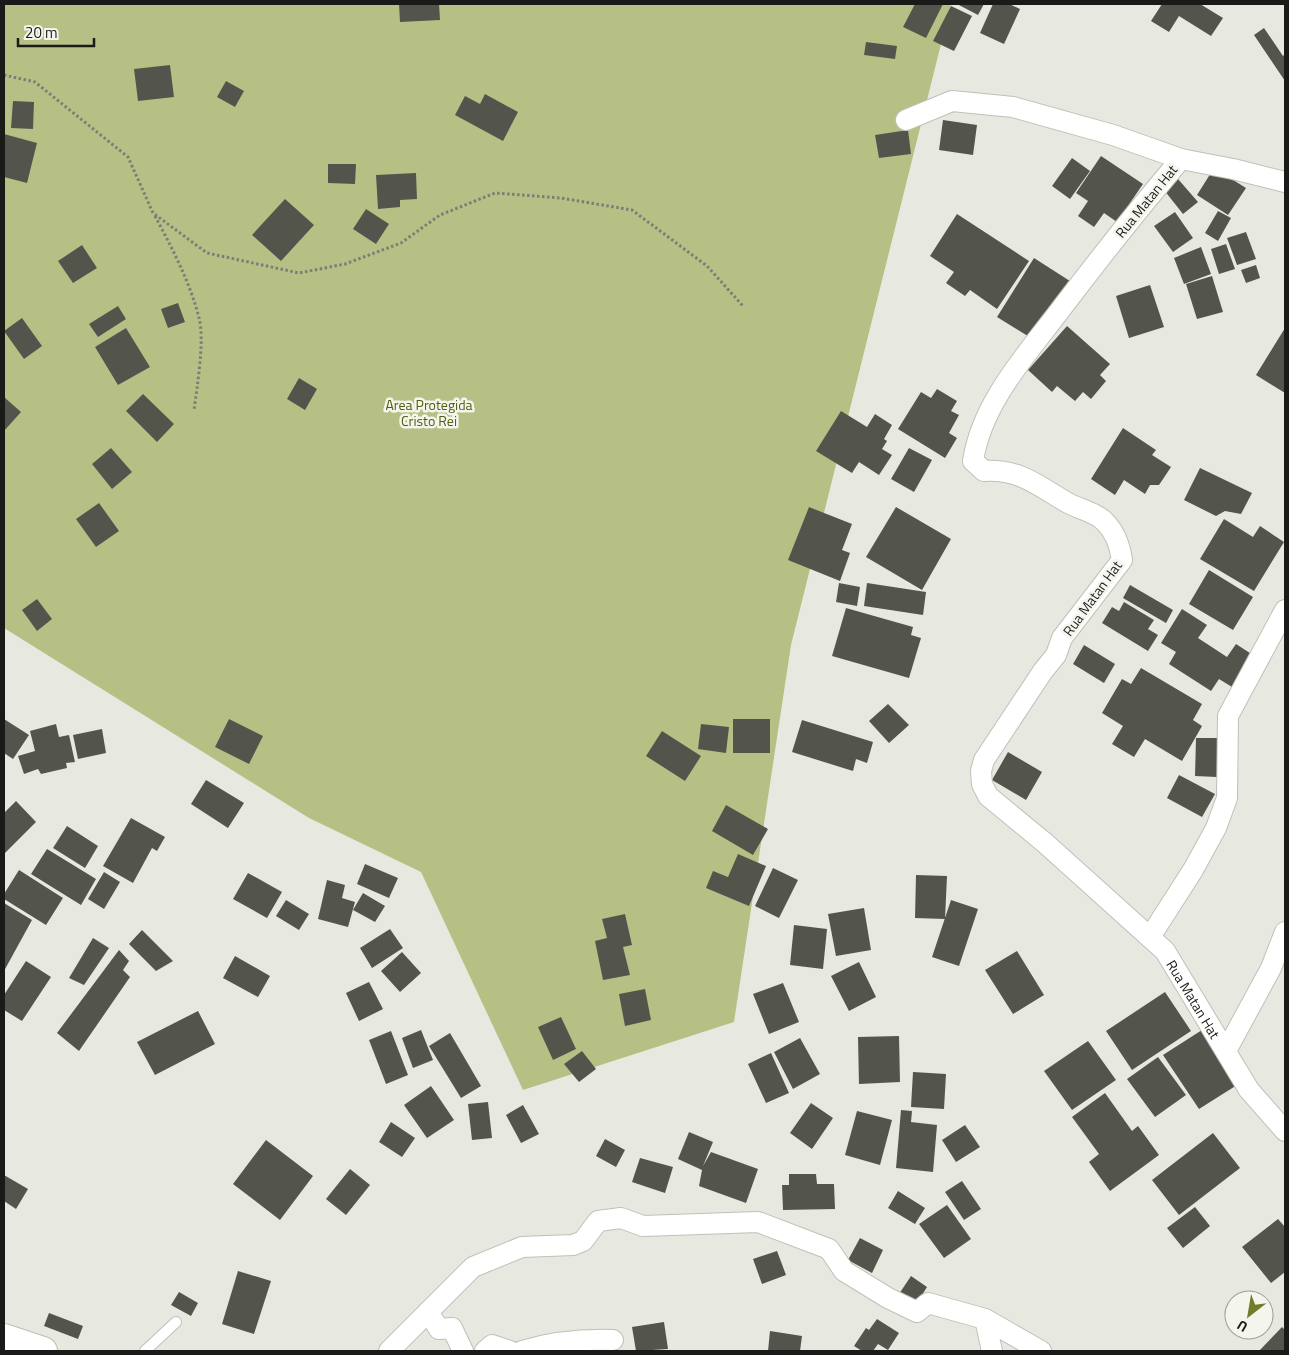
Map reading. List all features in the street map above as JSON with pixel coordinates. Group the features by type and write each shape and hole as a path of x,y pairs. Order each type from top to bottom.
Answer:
{"main road":[{"path":"4,1338 43,1351"},
{"path":"4,1342 16,1351"}],"street":[{"path":"906,120 952,101 1012,107 1113,135 1180,159"},
{"name":"Rua Matan Hat","path":"1285,182 1233,169 1180,159 1130,218 1006,381 984,422 973,461 984,471 997,470 1035,481 1067,502 1104,521 1119,542 1122,560 1062,638 1056,655 1043,671 984,760 980,771 982,784 988,796 1045,843 1165,951 1249,1090 1285,1131"},
{"path":"1150,936 1194,870 1216,828 1227,798 1228,716 1285,610"},
{"path":"1226,1051 1271,968 1285,932"},
{"path":"389,1351 473,1267 522,1247 573,1245 583,1241 598,1221 621,1218 643,1226 758,1222 829,1249 844,1271 908,1308 917,1312 928,1303 985,1320 1041,1351"},
{"path":"428,1312 438,1329 452,1328 463,1351"},
{"path":"985,1320 992,1351"},
{"path":"522,1351 548,1343 588,1339 613,1340"},
{"path":"485,1351 492,1345 510,1351"}],"lane":[{"path":"145,1351 176,1322"}],"path":[{"path":"4,74 35,82 128,157 153,213 175,255 200,319 199,368 194,410"},
{"path":"153,213 207,253 299,273 345,264 401,243 440,215 495,194 561,198 632,210 707,266 743,306"}],"green space":[{"name":"Area Protegida Cristo Rei","path":"4,4 951,4 791,645 734,1022 523,1090 421,872 309,818 4,628"}],"building":[{"path":"399,4 439,4 440,20 400,22"},
{"path":"915,4 943,4 926,38 903,27"},
{"path":"957,4 984,4 978,15"},
{"path":"993,4 1009,4 1020,9 1004,44 980,33"},
{"path":"1162,4 1200,4 1223,18 1211,36 1179,16 1169,32 1151,21"},
{"path":"951,6 972,16 954,51 933,41"},
{"path":"1264,28 1283,56 1285,54 1285,81 1254,35"},
{"path":"866,42 897,46 895,59 864,55"},
{"path":"170,65 174,97 138,101 134,69"},
{"path":"226,81 244,91 235,107 217,97"},
{"path":"485,94 518,112 503,141 455,115 465,96 480,104"},
{"path":"13,101 34,102 33,129 11,128"},
{"path":"943,120 977,125 973,155 939,150"},
{"path":"908,130 911,154 879,158 875,135"},
{"path":"4,134 37,143 27,183 4,177"},
{"path":"1101,156 1143,184 1117,222 1104,213 1094,227 1078,216 1088,201 1076,193"},
{"path":"1072,158 1090,171 1070,199 1052,186"},
{"path":"328,164 356,164 355,184 328,183"},
{"path":"1214,168 1246,188 1228,215 1197,195"},
{"path":"416,173 417,199 400,200 400,207 378,209 376,175"},
{"path":"1178,179 1198,202 1183,214 1164,190"},
{"path":"285,199 314,225 281,261 252,235"},
{"path":"366,209 389,224 376,244 353,229"},
{"path":"1218,211 1231,218 1218,241 1205,233"},
{"path":"1175,212 1193,238 1173,252 1154,226"},
{"path":"957,214 1029,261 997,309 970,290 965,296 946,283 954,272 930,256"},
{"path":"1246,232 1256,259 1237,265 1227,238"},
{"path":"1226,244 1235,269 1219,274 1211,249"},
{"path":"82,245 97,268 73,283 58,261"},
{"path":"1201,247 1211,274 1184,284 1174,258"},
{"path":"1034,258 1073,283 1036,341 997,317"},
{"path":"1256,265 1260,278 1246,283 1241,270"},
{"path":"1212,276 1223,312 1197,319 1186,284"},
{"path":"1150,285 1164,327 1129,338 1116,296"},
{"path":"178,303 185,322 168,328 161,309"},
{"path":"118,306 126,319 98,337 89,324"},
{"path":"22,318 42,346 24,359 4,331"},
{"path":"1067,326 1110,364 1100,375 1106,381 1091,399 1083,392 1075,401 1057,386 1052,392 1028,370"},
{"path":"126,328 150,367 118,385 95,347"},
{"path":"1285,328 1285,393 1256,375"},
{"path":"299,378 317,389 305,410 287,399"},
{"path":"937,389 957,401 951,411 959,415 949,433 957,438 945,458 898,429 921,392 931,398"},
{"path":"143,394 174,424 157,442 126,411"},
{"path":"4,397 21,412 4,431"},
{"path":"841,411 867,427 875,414 892,425 884,439 887,441 882,449 892,455 879,475 859,462 852,473 816,451"},
{"path":"1123,428 1156,450 1152,455 1171,467 1159,485 1150,485 1145,494 1124,480 1115,495 1091,479"},
{"path":"111,448 132,472 112,489 92,464"},
{"path":"909,448 932,460 914,492 891,479"},
{"path":"1200,468 1252,493 1241,514 1225,511 1216,516 1184,500"},
{"path":"99,503 119,531 96,547 76,519"},
{"path":"809,507 852,524 842,550 850,553 840,581 788,560"},
{"path":"896,507 951,539 922,590 866,557"},
{"path":"1224,519 1253,537 1260,526 1284,542 1254,591 1200,559"},
{"path":"1209,570 1253,597 1233,630 1189,604"},
{"path":"839,583 860,587 857,606 836,602"},
{"path":"867,583 926,592 923,615 864,606"},
{"path":"1130,585 1173,610 1166,623 1123,598"},
{"path":"37,599 52,619 37,631 22,610"},
{"path":"1124,602 1154,620 1148,629 1158,635 1148,651 1102,623 1112,607 1119,611"},
{"path":"846,608 913,627 911,635 921,638 909,678 832,656"},
{"path":"1182,609 1207,625 1198,638 1227,657 1236,644 1253,655 1232,687 1219,679 1211,691 1169,664 1176,652 1161,643"},
{"path":"1084,645 1115,664 1104,683 1073,664"},
{"path":"1141,668 1202,704 1193,720 1202,726 1182,761 1145,739 1134,757 1112,744 1123,726 1102,713 1122,679 1131,684"},
{"path":"888,704 909,725 889,743 869,721"},
{"path":"4,719 29,735 13,759 4,753"},
{"path":"229,719 263,736 249,764 215,747"},
{"path":"733,719 770,719 770,753 733,753"},
{"path":"802,720 873,742 867,763 856,759 853,771 792,752"},
{"path":"56,724 59,737 69,735 75,762 66,763 67,768 41,774 38,769 24,774 18,756 35,751 30,731"},
{"path":"701,724 729,727 726,753 698,749"},
{"path":"102,729 106,753 78,759 73,735"},
{"path":"662,731 701,756 685,781 646,756"},
{"path":"1196,738 1218,738 1217,777 1195,776"},
{"path":"1008,752 1042,772 1026,800 992,780"},
{"path":"1179,775 1215,794 1202,817 1167,798"},
{"path":"206,780 244,803 228,828 191,804"},
{"path":"16,801 36,822 4,854 4,813"},
{"path":"726,805 768,829 753,855 712,831"},
{"path":"131,818 165,837 157,851 152,848 133,883 103,866"},
{"path":"67,826 98,846 85,868 53,848"},
{"path":"47,849 96,879 81,905 31,874"},
{"path":"738,854 766,866 749,906 706,888 713,871 728,877"},
{"path":"365,864 398,878 389,898 357,884"},
{"path":"773,868 798,880 779,918 755,906"},
{"path":"19,870 63,898 46,925 4,899 4,894"},
{"path":"104,872 120,882 104,909 88,899"},
{"path":"248,873 282,892 267,918 233,899"},
{"path":"916,875 947,876 945,919 915,918"},
{"path":"327,880 345,885 342,898 355,902 348,927 318,919"},
{"path":"363,893 385,906 375,922 353,910"},
{"path":"286,900 309,914 299,930 276,916"},
{"path":"951,900 978,909 959,966 932,957"},
{"path":"4,903 32,920 4,971"},
{"path":"864,908 871,950 836,956 828,914"},
{"path":"625,914 632,945 623,947 630,975 603,980 595,941 607,938 602,919"},
{"path":"794,925 827,929 823,969 790,965"},
{"path":"390,929 403,948 372,968 360,948"},
{"path":"142,930 173,961 156,971 129,944"},
{"path":"93,938 109,948 84,985 69,978"},
{"path":"119,950 129,961 123,970 130,977 79,1051 57,1033"},
{"path":"1017,951 1044,995 1013,1014 985,970"},
{"path":"402,952 421,973 400,992 381,971"},
{"path":"235,956 270,976 258,997 223,978"},
{"path":"26,961 51,977 22,1021 4,1010 4,995"},
{"path":"859,962 876,997 849,1011 831,976"},
{"path":"369,982 383,1009 359,1021 346,993"},
{"path":"783,983 799,1022 769,1034 753,994"},
{"path":"645,989 651,1020 625,1026 619,994"},
{"path":"1165,992 1191,1031 1132,1070 1106,1031"},
{"path":"198,1011 215,1044 155,1075 137,1042"},
{"path":"561,1017 576,1049 553,1060 538,1027"},
{"path":"421,1030 433,1060 413,1068 402,1038"},
{"path":"1202,1030 1237,1085 1199,1109 1163,1055"},
{"path":"391,1031 408,1075 386,1084 369,1040"},
{"path":"450,1033 481,1086 461,1098 429,1046"},
{"path":"899,1036 900,1082 859,1084 858,1037"},
{"path":"800,1038 820,1074 793,1089 774,1052"},
{"path":"1088,1041 1116,1080 1072,1110 1044,1071"},
{"path":"582,1051 596,1069 579,1082 564,1064"},
{"path":"771,1053 789,1093 766,1103 748,1064"},
{"path":"1158,1057 1186,1095 1155,1117 1127,1079"},
{"path":"913,1072 946,1074 944,1109 911,1107"},
{"path":"431,1086 454,1120 427,1138 404,1105"},
{"path":"1105,1093 1132,1131 1138,1126 1159,1155 1110,1191 1089,1162 1099,1154 1072,1117"},
{"path":"488,1102 492,1138 472,1140 468,1104"},
{"path":"811,1103 833,1118 812,1149 790,1133"},
{"path":"523,1105 539,1134 521,1143 506,1115"},
{"path":"901,1110 912,1111 911,1122 937,1125 933,1172 896,1168"},
{"path":"857,1111 892,1120 880,1165 845,1155"},
{"path":"391,1122 415,1138 402,1157 379,1142"},
{"path":"965,1125 980,1147 956,1162 942,1140"},
{"path":"689,1132 713,1142 703,1166 711,1152 758,1169 746,1203 699,1186 702,1170 678,1159"},
{"path":"1213,1133 1240,1168 1179,1215 1152,1180"},
{"path":"605,1139 625,1150 616,1167 596,1156"},
{"path":"266,1140 313,1176 280,1220 233,1184"},
{"path":"640,1158 673,1167 665,1193 632,1182"},
{"path":"350,1169 370,1185 346,1215 326,1199"},
{"path":"789,1174 816,1174 817,1184 834,1184 835,1209 783,1210 782,1185 789,1185"},
{"path":"4,1175 28,1189 16,1209 4,1201"},
{"path":"962,1181 981,1209 964,1220 945,1192"},
{"path":"898,1191 925,1208 915,1224 888,1208"},
{"path":"947,1205 971,1239 944,1258 919,1224"},
{"path":"1195,1207 1210,1226 1183,1248 1167,1228"},
{"path":"1278,1219 1285,1227 1285,1272 1271,1283 1242,1247"},
{"path":"860,1238 883,1250 872,1273 848,1260"},
{"path":"777,1251 786,1275 762,1284 753,1259"},
{"path":"238,1271 271,1281 254,1334 222,1324"},
{"path":"911,1276 927,1287 914,1308 897,1297"},
{"path":"179,1292 198,1303 191,1316 171,1305"},
{"path":"49,1313 83,1326 78,1339 44,1326"},
{"path":"877,1319 899,1333 888,1350 878,1344 873,1351 862,1351 854,1346 866,1328 869,1330"},
{"path":"664,1322 668,1349 636,1351 632,1327"},
{"path":"1282,1327 1285,1330 1285,1351 1259,1351 1270,1340 1274,1340 1274,1335"},
{"path":"770,1331 802,1336 800,1351 768,1351"}]}
